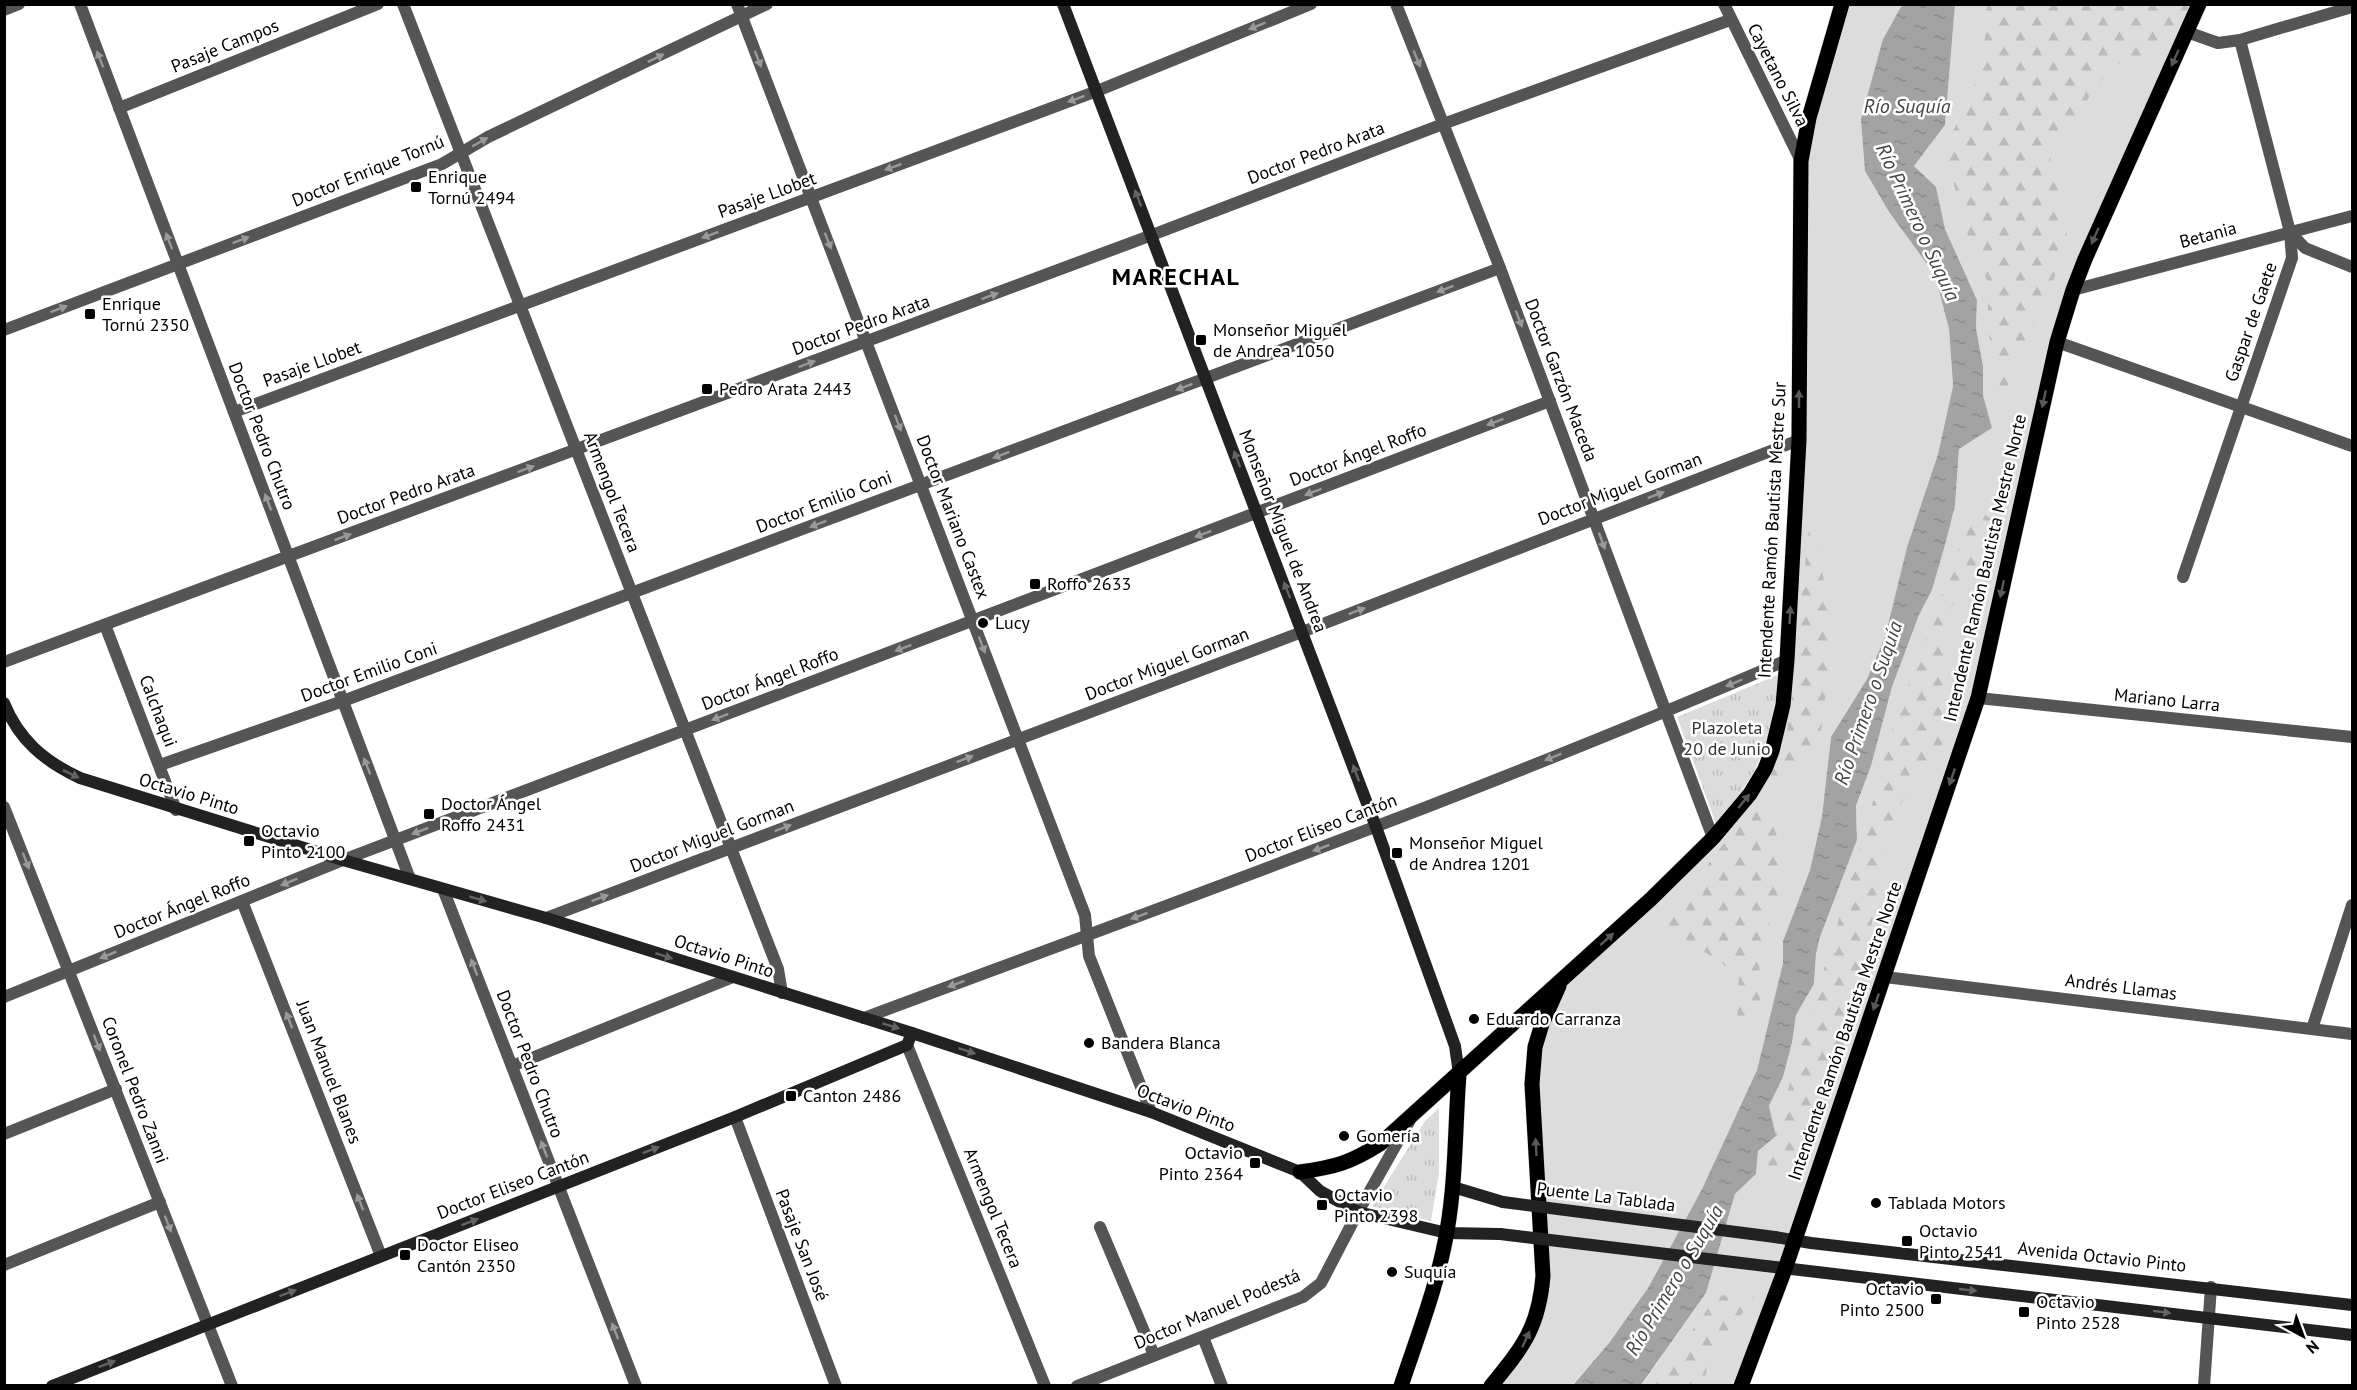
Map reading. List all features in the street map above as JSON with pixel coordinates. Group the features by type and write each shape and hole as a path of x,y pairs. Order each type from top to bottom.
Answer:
{"main road":[{"name":"Monseñor Miguel de Andrea","path":"1063,4 1376,827 1455,1046 1459,1074"},
{"name":"Intendente Ramón Bautista Mestre Sur","path":"1300,1172 1328,1168 1354,1160 1380,1144 1652,899 1713,838 1750,794 1765,769 1772,751 1783,705 1787,660 1799,440 1801,161 1812,107 1842,4"},
{"name":"Intendente Ramón Bautista Mestre Norte","path":"1741,1386 1785,1269 1978,698 2057,342 2073,290 2199,4"},
{"name":"Octavio Pinto","path":"4,703 24,739 43,758 80,778 176,810 546,918 864,1018 910,1039 1151,1112 1300,1172 1320,1191 1358,1212 1447,1233"},
{"name":"Intendente Ramón Bautista Mestre Sur","path":"1491,1386 1522,1349 1541,1300 1543,1276 1532,1084 1535,1047 1543,1019 1563,978"},
{"name":"Doctor Eliseo Cantón","path":"52,1386 735,1117 910,1039"},
{"path":"1401,1386 1432,1292 1447,1233 1453,1187 1459,1074"},
{"name":"Puente La Tablada","path":"1453,1187 1503,1202 1775,1237"},
{"path":"1447,1233 1500,1234 2352,1335"},
{"name":"Avenida Octavio Pinto","path":"1775,1237 2352,1305"}],"street":[{"path":"4,10 19,4"},
{"name":"Doctor Pedro Chutro","path":"80,4 410,879"},
{"name":"Pasaje Campos","path":"119,108 378,4"},
{"name":"Armengol Tecera","path":"403,4 778,969 782,993"},
{"name":"Doctor Enrique Tornú","path":"4,330 442,164 488,137 739,11 767,4"},
{"name":"Pasaje Llobet","path":"234,412 1097,91 1311,4"},
{"name":"Doctor Garzón Maceda","path":"1396,4 1500,268 1713,838"},
{"name":"Cayetano Silva","path":"1724,4 1801,161"},
{"path":"2320,16 2329,4"},
{"path":"2187,32 2217,43 2240,40 2352,7"},
{"name":"Doctor Mariano Castex","path":"739,11 1085,915 1089,956 1151,1112"},
{"name":"Doctor Pedro Arata","path":"4,663 1152,235 1443,124 1730,20"},
{"name":"Gaspar de Gaete","path":"2183,577 2292,258 2290,232 2240,40"},
{"name":"Betania","path":"2073,290 2352,216"},
{"path":"2290,232 2305,248 2352,267"},
{"name":"Doctor Emilio Coni","path":"160,765 343,702 1500,268"},
{"path":"2057,342 2352,446"},
{"name":"Doctor Ángel Roffo","path":"4,997 344,860 1550,401"},
{"name":"Doctor Miguel Gorman","path":"546,918 1302,632 1799,440"},
{"name":"Calchaqui","path":"105,625 176,810"},
{"name":"Doctor Eliseo Cantón","path":"864,1018 1376,827 1665,712 1787,660"},
{"name":"Mariano Larra","path":"1978,698 2352,737"},
{"name":"Coronel Pedro Zanni","path":"4,807 8,824 69,971 232,1386"},
{"name":"Doctor Pedro Chutro","path":"443,889 636,1386"},
{"name":"Juan Manuel Blanes","path":"242,901 381,1256"},
{"path":"2312,1029 2352,905"},
{"path":"512,1066 733,977"},
{"name":"Andrés Llamas","path":"1885,977 2352,1034"},
{"name":"Armengol Tecera","path":"910,1039 1045,1386"},
{"path":"4,1134 116,1089"},
{"name":"Doctor Manuel Podestá","path":"1077,1386 1303,1297 1321,1283 1415,1112"},
{"name":"Pasaje San José","path":"735,1117 836,1386"},
{"path":"4,1264 160,1202"},
{"path":"1100,1227 1154,1355"},
{"path":"2204,1386 2211,1287"},
{"path":"1203,1336 1222,1386"}],"green space":[{"path":"1842,5 1902,5 1883,39 1865,171 1889,212 1935,275 1949,329 1953,386 1938,454 1907,547 1885,637 1867,679 1831,737 1822,816 1810,870 1783,941 1783,963 1757,1070 1702,1189 1648,1288 1609,1343 1572,1385 1491,1386 1541,1300 1535,1047 1563,978 1750,794 1783,705 1801,161"},
{"path":"1955,5 2199,5 2085,259 1978,698 1741,1385 1641,1386 1706,1293 1735,1194 1756,1174 1758,1151 1776,1136 1769,1106 1783,1077 1792,1043 1796,1015 1814,984 1816,954 1820,937 1857,840 1856,807 1871,766 1892,687 1919,615 1932,590 1955,506 1959,449 1992,428 1983,395 1983,366 1976,328 1977,300 1945,229 1936,188 1914,166 1945,125"},
{"path":"1987,5 2189,5 2183,19 2158,54 2112,65 2055,145 2050,158 2064,205 2067,236 2052,285 2016,358 2007,389 2000,387 1988,330 1988,283 1964,225 1945,148 1983,68"},
{"path":"1974,507 1997,523 1979,566 1949,611 1940,675 1947,708 1939,765 1914,780 1887,831 1866,959 1841,1058 1786,1178 1757,1194 1868,821 1889,738"},
{"path":"1811,510 1834,635 1820,738 1802,767 1764,800 1778,839 1783,889 1759,950 1760,1000 1737,1023 1739,975 1663,924 1758,798 1786,743"},
{"name":"Plazoleta 20 de Junio","path":"1780,674 1769,732 1759,760 1742,791 1716,824 1677,717"},
{"path":"1439,1108 1439,1173 1431,1221 1372,1206 1425,1121"},
{"path":"1718,1295 1754,1297 1708,1361 1704,1385 1652,1385"}],"water":[{"name":"Río Suquía","path":"1902,5 1955,5 1945,125 1914,166 1936,187 1945,229 1977,300 1976,328 1983,366 1983,395 1992,428 1959,449 1955,506 1932,590 1919,615 1892,687 1871,766 1856,806 1857,840 1820,937 1816,954 1814,984 1796,1015 1792,1043 1783,1077 1769,1106 1776,1136 1758,1151 1756,1174 1735,1194 1706,1293 1641,1385 1572,1386 1609,1343 1648,1288 1702,1189 1757,1070 1783,963 1783,941 1810,870 1822,816 1831,737 1867,679 1885,637 1907,547 1938,454 1953,386 1949,329 1935,275 1889,212 1865,171 1861,119 1883,39"}],"place":[{"name":"Enrique Tornú 2494","path":"416,187"},
{"name":"Enrique Tornú 2350","path":"90,314"},
{"name":"Monseñor Miguel de Andrea 1050","path":"1201,340"},
{"name":"Pedro Arata 2443","path":"707,389"},
{"name":"Roffo 2633","path":"1035,584"},
{"name":"Lucy","path":"983,623"},
{"name":"Doctor Ángel Roffo 2431","path":"429,814"},
{"name":"Octavio Pinto 2100","path":"249,841"},
{"name":"Monseñor Miguel de Andrea 1201","path":"1397,853"},
{"name":"Eduardo Carranza","path":"1474,1019"},
{"name":"Bandera Blanca","path":"1089,1043"},
{"name":"Canton 2486","path":"791,1096"},
{"name":"Gomería","path":"1344,1136"},
{"name":"Octavio Pinto 2364","path":"1255,1163"},
{"name":"Tablada Motors","path":"1876,1203"},
{"name":"Octavio Pinto 2398","path":"1322,1205"},
{"name":"Octavio Pinto 2541","path":"1907,1241"},
{"name":"Doctor Eliseo Cantón 2350","path":"405,1255"},
{"name":"Suquía","path":"1392,1272"},
{"name":"Octavio Pinto 2500","path":"1936,1299"},
{"name":"Octavio Pinto 2528","path":"2024,1312"}],"district":[{"name":"MARECHAL","path":"1176,277"}],"water label":[{"name":"Río Primero o Suquía","path":"1918,222"},
{"name":"Río Primero o Suquía","path":"1868,703"},
{"name":"Río Primero o Suquía","path":"1674,1280"}]}
